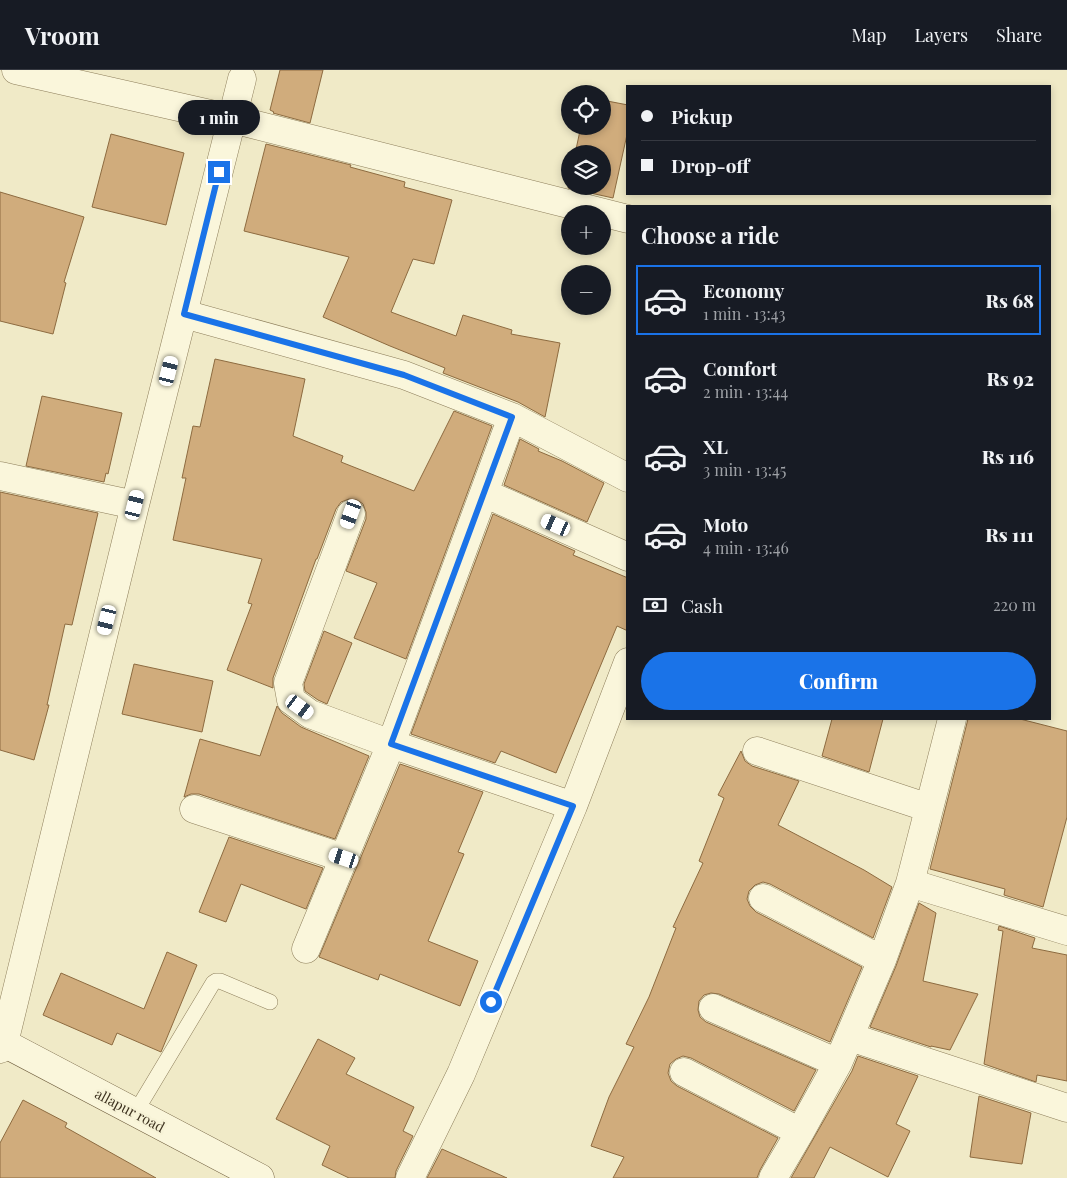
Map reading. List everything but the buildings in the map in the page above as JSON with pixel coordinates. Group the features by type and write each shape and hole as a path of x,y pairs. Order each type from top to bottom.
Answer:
{"street":[{"path":"16,70 232,118 626,218"},
{"path":"1,1044 242,79"},
{"path":"184,314 404,375 512,417 626,477"},
{"path":"306,949 391,744 512,417"},
{"path":"0,476 135,505"},
{"path":"484,493 626,556"},
{"path":"351,514 288,683 291,700 310,714 391,744 573,806"},
{"path":"410,1178 461,1074 573,806 626,667"},
{"path":"773,1178 838,1063 882,960 910,883 952,720"},
{"path":"757,751 929,808"},
{"path":"194,809 344,858"},
{"path":"910,883 1066,925"},
{"path":"763,898 882,960"},
{"path":"713,1008 838,1063"},
{"path":"850,1037 1067,1108"},
{"name":"allapur road","path":"1,1044 260,1178"},
{"path":"684,1072 800,1132"}],"lane":[{"path":"135,1113 213,983 220,981 270,1002"}],"route":[{"path":"219,172 184,314 404,375 512,417 391,744 573,806 491,1002"}]}
